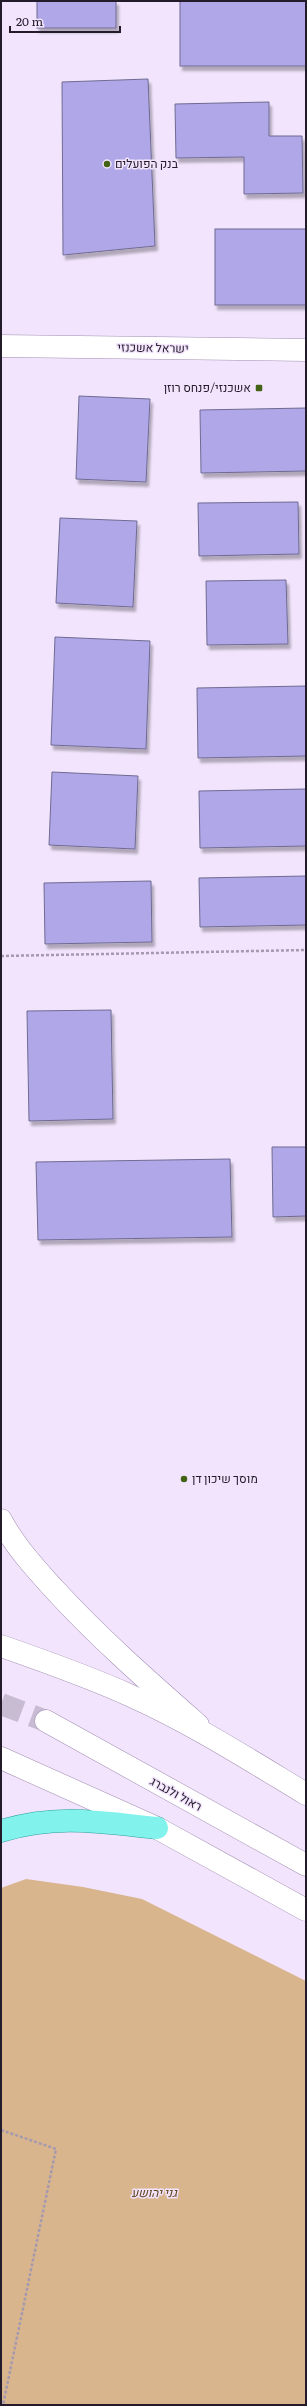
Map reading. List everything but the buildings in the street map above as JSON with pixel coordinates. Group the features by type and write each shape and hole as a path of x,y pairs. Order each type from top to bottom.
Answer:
{"main road":[{"path":"1,1831 28,1823 54,1820 94,1821 158,1828"}],"street":[{"name":"ישראל אשכנזי","path":"1,346 306,350"},
{"path":"1,1520 34,1568 75,1613 128,1664 214,1738"},
{"path":"1,1646 64,1668 130,1695 214,1738 306,1794"},
{"name":"ראול ולנברג","path":"46,1721 306,1866"},
{"path":"1,1758 158,1828 306,1910"}],"path":[{"path":"1,956 306,950"},
{"path":"1,2130 56,2149 3,2405"}],"green space":[{"name":"גני יהושע","path":"26,1879 83,1887 142,1899 306,1981 306,2405 1,2405 1,1888"}],"tunnel":[{"path":"1,1704 46,1721"}],"place":[{"name":"בנק הפועלים","path":"107,164"},
{"name":"אשכנזי/פנחס רוזן","path":"259,388"},
{"name":"מוסך שיכון דן","path":"184,1479"}]}
